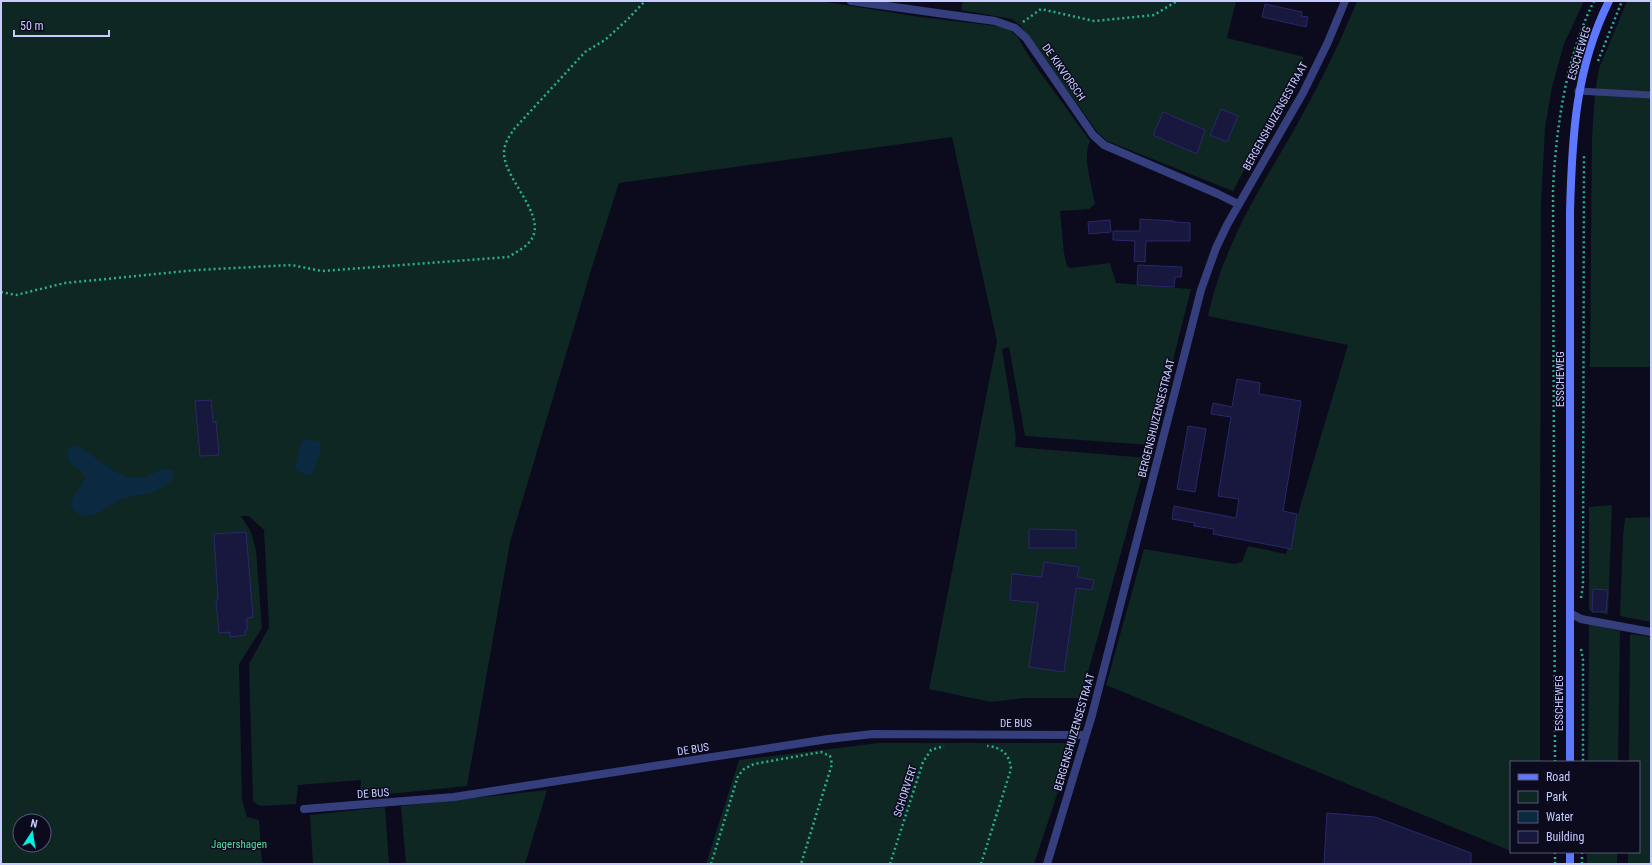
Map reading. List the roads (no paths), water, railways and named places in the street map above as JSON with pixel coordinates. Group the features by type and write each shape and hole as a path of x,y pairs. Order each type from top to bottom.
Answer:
{"street":[{"name":"DE KIKVORSCH","path":"851,1 995,21 1015,28 1026,38 1094,135 1104,145 1238,204"},
{"name":"BERGENSHUIZENSESTRAAT","path":"1047,864 1086,735 1201,290 1216,248 1238,204 1303,93 1328,42 1345,1"},
{"name":"ESSCHEWEG","path":"1570,761 1570,212 1572,147 1578,91 1592,41 1609,1"},
{"path":"1570,613 1580,619 1651,632"},
{"name":"DE BUS","path":"304,809 454,798 828,739 873,734 1086,735"},
{"path":"1570,853 1570,864"}],"lane":[{"path":"1578,91 1651,95"}],"water":[{"path":"306,439 320,442 321,450 312,474 305,475 295,468 301,443"},
{"path":"75,445 120,474 128,477 142,478 160,470 169,469 174,471 172,480 162,488 147,494 123,498 95,514 85,517 75,512 70,505 85,479 82,471 73,465 68,458 67,450"}],"park label":[{"name":"Jagershagen","path":"239,844"}]}
